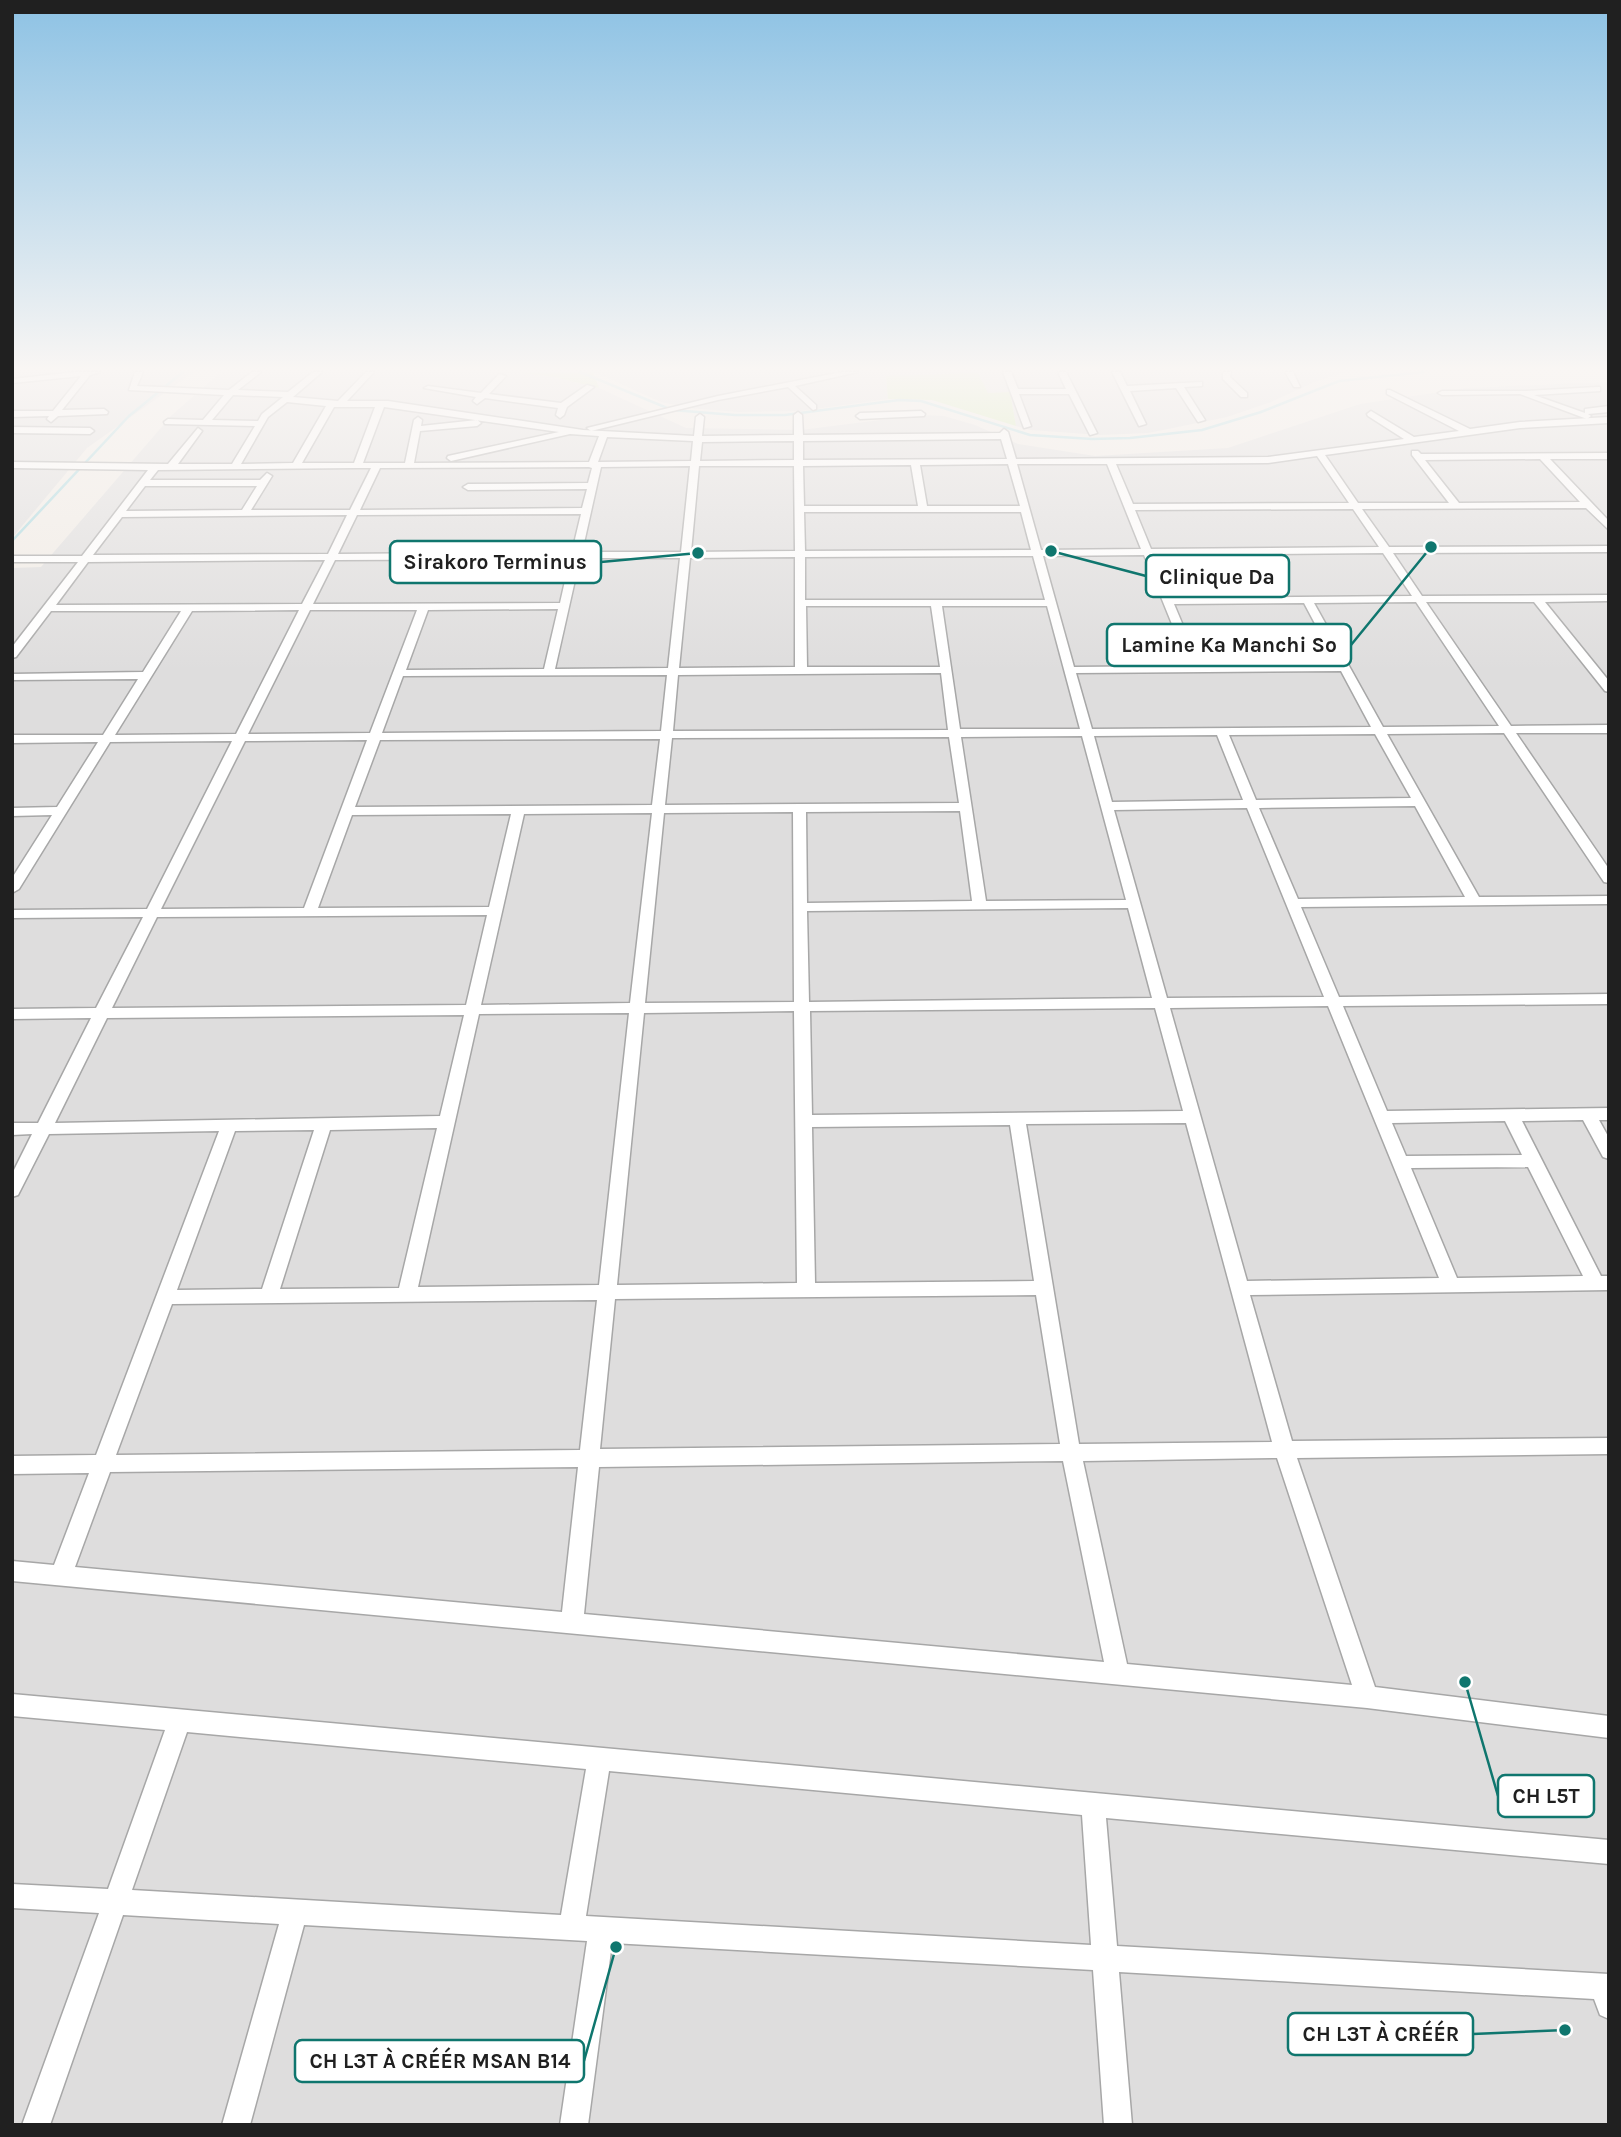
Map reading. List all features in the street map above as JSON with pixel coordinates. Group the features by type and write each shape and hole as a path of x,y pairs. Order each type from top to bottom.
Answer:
{"street":[{"path":"12,655 151,472"},
{"path":"245,513 271,472"},
{"path":"12,1191 374,472"},
{"path":"459,512 474,472"},
{"path":"549,672 593,472"},
{"path":"572,1623 694,472"},
{"path":"798,472 801,671"},
{"path":"920,472 923,509"},
{"path":"1015,472 1284,1450 1367,1697"},
{"path":"1115,472 1196,669"},
{"path":"1333,472 1609,879"},
{"path":"1430,472 1457,506"},
{"path":"1557,472 1609,527"},
{"path":"143,483 264,483"},
{"path":"468,487 592,486"},
{"path":"1130,508 1588,505"},
{"path":"799,509 1025,509"},
{"path":"119,514 586,511"},
{"path":"12,559 1609,548"},
{"path":"1537,598 1609,689"},
{"path":"1168,601 1609,598"},
{"path":"1307,600 1474,901"},
{"path":"800,603 1051,603"},
{"path":"936,603 980,906"},
{"path":"309,912 424,606"},
{"path":"48,608 564,606"},
{"path":"12,889 189,607"},
{"path":"1589,664 1609,664"},
{"path":"1070,670 1345,668"},
{"path":"399,673 945,670"},
{"path":"12,677 146,675"},
{"path":"12,739 1609,729"},
{"path":"1221,731 1451,1285"},
{"path":"1107,806 1419,802"},
{"path":"347,811 966,807"},
{"path":"799,808 806,1290"},
{"path":"407,1294 518,810"},
{"path":"12,812 61,811"},
{"path":"1292,902 1609,900"},
{"path":"800,907 1134,904"},
{"path":"12,914 494,911"},
{"path":"12,1014 1609,999"},
{"path":"1382,1117 1609,1114"},
{"path":"1588,1115 1609,1153"},
{"path":"1241,1288 1602,1283 1511,1116"},
{"path":"803,1121 1193,1117"},
{"path":"1017,1119 1071,1453 1118,1674"},
{"path":"12,1129 447,1122"},
{"path":"269,1296 324,1124"},
{"path":"61,1576 229,1126"},
{"path":"1400,1162 1534,1161"},
{"path":"165,1297 1044,1288"},
{"path":"12,1465 1609,1446"},
{"path":"12,1571 1367,1697 1609,1727"},
{"path":"12,1705 1609,1852"},
{"path":"36,2125 180,1720"},
{"path":"571,1928 598,1759"},
{"path":"1093,1804 1118,2125"},
{"path":"12,1896 1105,1959 1607,1993"},
{"path":"236,2125 295,1912"},
{"path":"574,2125 601,1930"}],"shaded area":[{"path":"12,472 67,472 12,538"},
{"path":"123,472 1609,472 1609,2125 12,2125 12,568 41,567"}],"waterway":[{"path":"12,541 77,472"}],"place":[{"name":"Lamine Ka Manchi So","path":"1431,547"},
{"name":"Clinique Da","path":"1051,551"},
{"name":"Sirakoro Terminus","path":"698,553"},
{"name":"CH L5T","path":"1465,1682"},
{"name":"CH L3T À CRÉÉR MSAN B14","path":"616,1947"},
{"name":"CH L3T À CRÉÉR","path":"1565,2030"}]}
